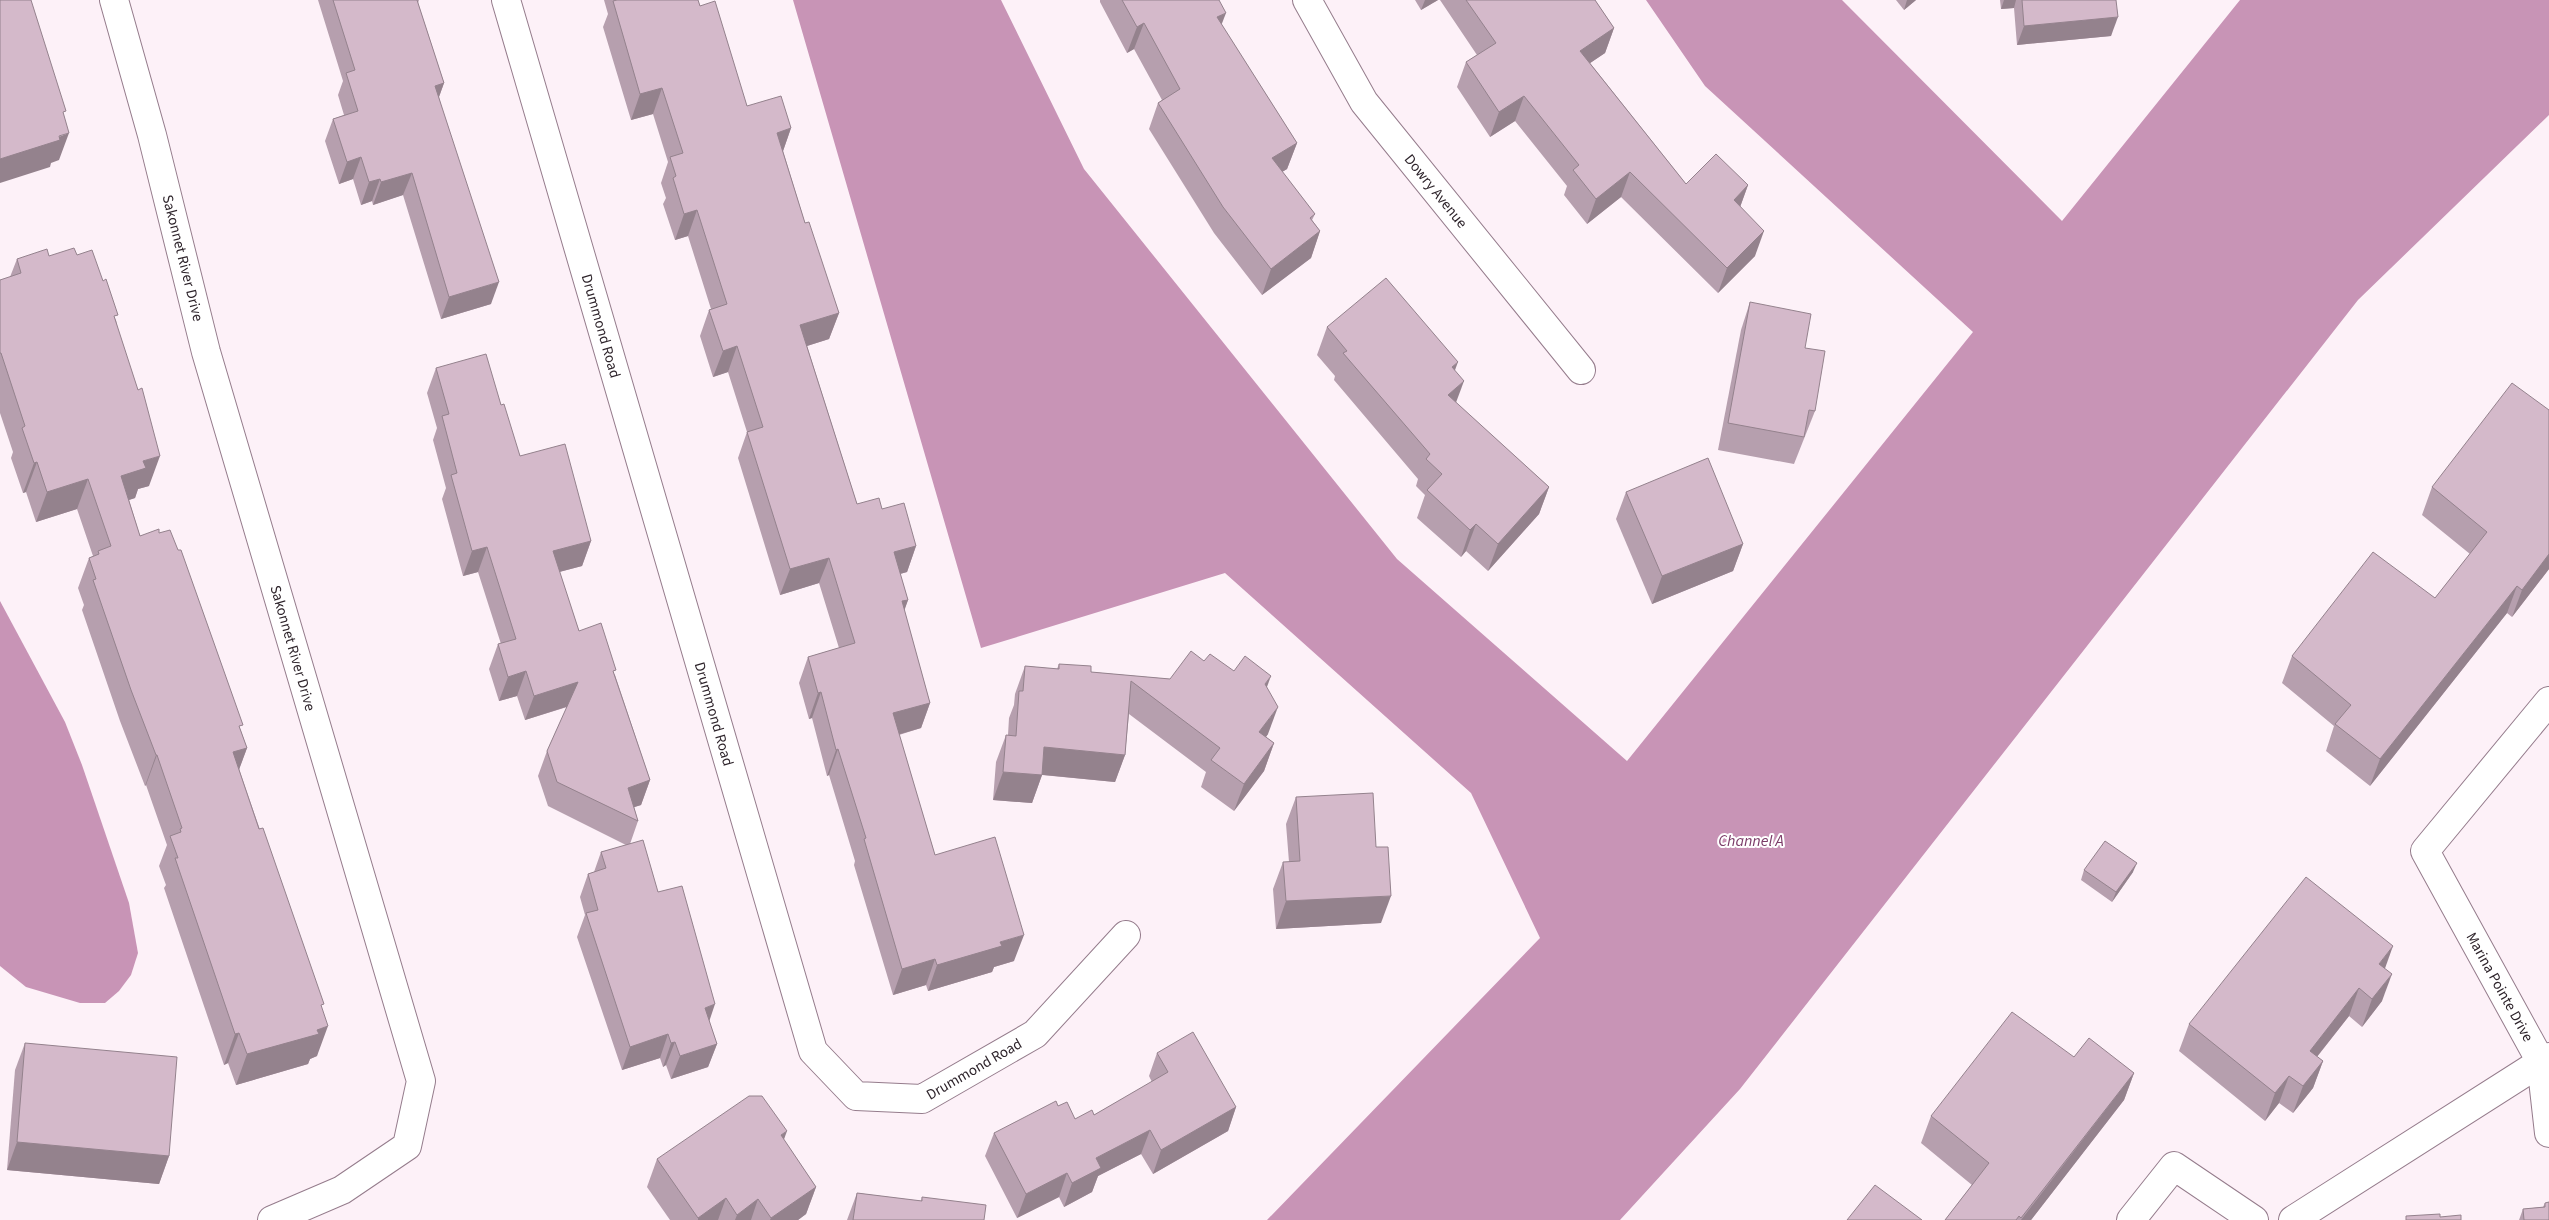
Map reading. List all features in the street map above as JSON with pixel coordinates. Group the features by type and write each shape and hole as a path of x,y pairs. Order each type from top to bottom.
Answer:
{"street":[{"name":"Sakonnet River Drive","path":"114,0 152,135 206,352 422,1082 407,1146 342,1190 272,1220"},
{"name":"Drummond Road","path":"506,0 812,1051 856,1096 922,1099 1035,1034 1126,935"},
{"name":"Dowry Avenue","path":"1307,0 1364,102 1581,370"},
{"name":"Marina Pointe Drive","path":"2545,1059 2424,851 2549,700"},
{"path":"2293,1220 2545,1059 2549,1133"},
{"path":"2131,1220 2174,1166 2254,1220"}],"water":[{"name":"Channel A","path":"793,0 1001,0 1084,169 1397,559 1627,761 1973,332 1705,86 1646,0 1842,0 2062,221 2240,0 2549,0 2549,115 2358,300 1740,1089 1620,1220 1267,1220 1540,938 1471,793 1225,573 981,648"},
{"path":"0,601 65,722 82,765 129,903 138,953 131,975 119,991 105,1003 80,1003 26,987 0,966"}],"building":[{"path":"0,0 31,0 66,111 63,112 69,133 59,136 60,140 0,159"},
{"path":"333,0 417,0 444,83 435,86 499,282 449,297 412,173 381,182 380,179 369,182 361,157 347,162 333,119 358,111 346,73 355,70"},
{"path":"698,0 700,6 715,1 747,106 781,96 791,128 777,133 805,223 809,222 839,313 800,325 857,504 879,498 882,509 904,503 916,546 894,552 908,600 902,601 930,703 893,713 935,855 995,837 1024,935 1000,942 1002,946 937,965 935,959 902,969 864,839 866,838 838,749 836,750 821,692 818,693 808,657 855,643 829,558 790,569 747,432 763,427 737,346 723,351 709,310 727,304 697,210 684,214 673,178 676,176 670,157 683,153 662,88 640,94 613,1"},
{"path":"1122,0 1219,0 1226,13 1217,17 1297,143 1272,158 1315,214 1310,218 1320,231 1271,269 1223,207 1158,103 1180,89 1144,23 1137,27"},
{"path":"1466,0 1595,0 1614,28 1580,51 1686,184 1716,154 1748,185 1734,200 1764,231 1727,268 1630,172 1596,199 1573,170 1579,165 1524,96 1499,112 1466,62 1496,43"},
{"path":"2022,0 2116,0 2118,17 2024,26"},
{"path":"74,248 77,255 92,250 103,281 106,279 118,315 114,316 138,390 142,388 160,456 143,461 146,468 121,476 140,536 159,529 159,533 170,530 178,550 181,550 243,725 239,726 247,748 233,752 259,829 263,828 324,1004 321,1005 328,1026 317,1030 319,1034 247,1054 239,1033 235,1034 175,858 178,858 170,836 181,832 180,829 182,828 93,580 96,579 89,558 99,554 98,551 111,546 88,479 47,492 37,462 34,463 22,428 25,426 0,353 0,280 21,273 17,259 47,249 49,256"},
{"path":"1386,278 1458,362 1452,367 1464,381 1448,395 1549,487 1498,544 1476,524 1470,530 1427,490 1442,474 1426,459 1430,454 1343,353 1347,351 1327,327"},
{"path":"1750,302 1811,314 1805,348 1825,351 1815,411 1809,410 1804,437 1728,423"},
{"path":"486,354 501,405 504,404 520,456 565,444 591,541 553,551 579,631 601,623 616,670 613,671 650,780 628,788 638,821 557,782 547,751 578,682 534,696 526,671 508,677 498,644 516,639 487,547 472,551 451,475 457,473 442,416 449,414 436,368"},
{"path":"2512,383 2549,410 2549,554 2522,590 2517,586 2380,759 2335,724 2351,705 2292,656 2373,552 2435,598 2487,532 2432,487"},
{"path":"1708,458 1743,544 1662,576 1626,492"},
{"path":"1191,651 1204,661 1210,654 1234,671 1245,656 1271,676 1265,684 1278,707 1259,732 1274,743 1244,784 1211,760 1220,748 1131,681 1125,755 1044,747 1042,775 1003,772 1006,735 1016,736 1019,691 1023,691 1025,666 1059,669 1059,664 1091,666 1091,672 1170,679"},
{"path":"1373,793 1376,847 1388,847 1391,896 1286,901 1283,862 1300,861 1296,797"},
{"path":"643,840 658,892 682,886 715,1004 705,1008 717,1044 680,1056 675,1042 671,1043 668,1034 630,1047 586,913 598,910 588,874 606,868 601,852"},
{"path":"2105,841 2137,863 2116,892 2084,870"},
{"path":"2306,877 2393,946 2379,964 2392,974 2372,999 2359,988 2310,1051 2323,1061 2303,1086 2289,1076 2275,1093 2189,1024"},
{"path":"2012,1012 2074,1057 2089,1038 2134,1073 2021,1218 2019,1216 2016,1220 1945,1220 1989,1163 1931,1116"},
{"path":"1193,1032 1236,1107 1161,1150 1150,1130 1096,1158 1101,1168 1072,1183 1067,1173 1026,1194 994,1133 1056,1101 1058,1106 1067,1102 1075,1119 1092,1110 1094,1115 1168,1072 1157,1053"},
{"path":"25,1043 177,1057 169,1156 17,1142"},
{"path":"749,1096 762,1096 787,1131 781,1135 816,1187 771,1218 758,1199 737,1215 726,1198 698,1218 657,1159"},
{"path":"1875,1185 1922,1220 1847,1220"},
{"path":"857,1193 922,1201 922,1197 986,1205 984,1220 853,1220"},
{"path":"2549,1202 2549,1220 2524,1220 2523,1209 2545,1207 2545,1203"},
{"path":"2440,1214 2440,1217 2461,1215 2461,1220 2406,1220 2406,1216"}]}
